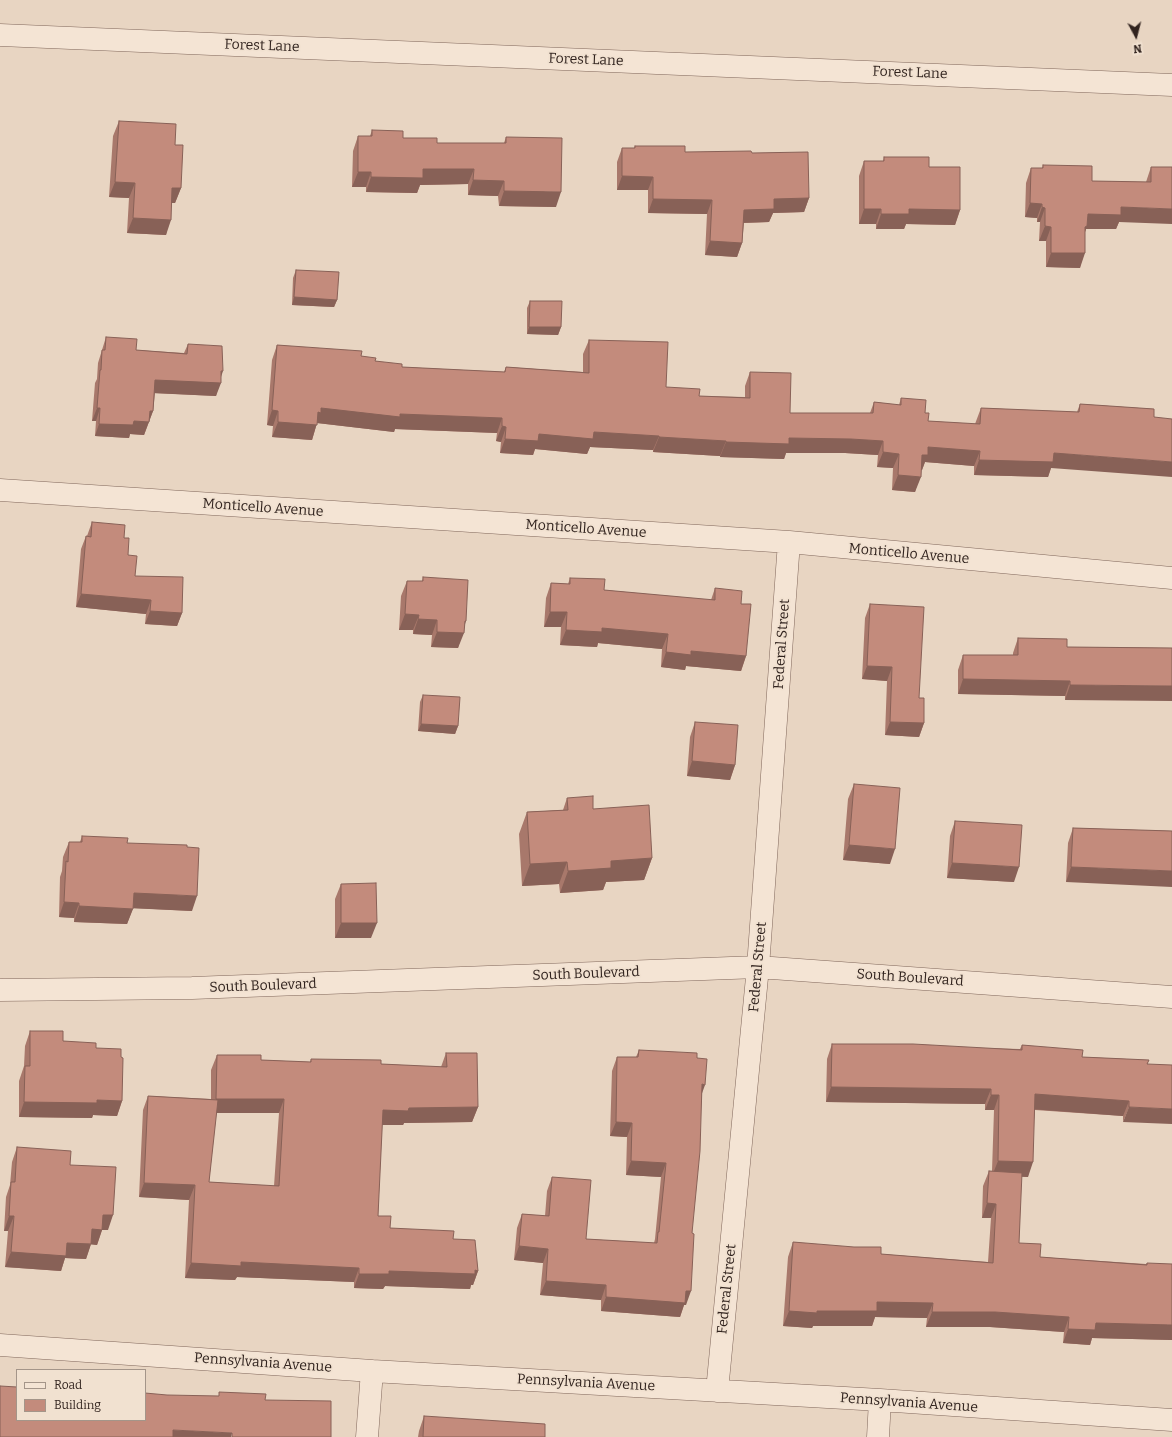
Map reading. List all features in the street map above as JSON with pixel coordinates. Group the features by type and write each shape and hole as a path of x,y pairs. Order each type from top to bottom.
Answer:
{"street":[{"name":"Forest Lane","path":"0,35 1172,84"},
{"name":"Monticello Avenue","path":"0,490 789,542 1172,578"},
{"name":"Federal Street","path":"717,1391 758,967 789,542"},
{"name":"South Boulevard","path":"0,990 192,988 758,967 1172,997"},
{"name":"Pennsylvania Avenue","path":"0,1345 372,1371 880,1400 1172,1420"},
{"path":"367,1437 372,1371"},
{"path":"878,1437 880,1400"}],"building":[{"path":"119,121 176,124 175,145 183,145 181,188 172,188 171,220 133,218 135,183 115,182"},
{"path":"372,130 403,131 403,138 437,138 437,143 506,143 506,137 562,138 561,192 504,191 504,181 473,180 474,169 423,169 423,178 371,177 371,172 358,172 358,136 372,136"},
{"path":"635,146 685,146 685,152 808,152 809,198 774,199 774,209 744,210 742,243 710,241 712,200 653,199 653,177 622,176 622,148 635,148"},
{"path":"884,157 929,157 929,167 960,167 960,210 909,209 909,214 881,214 881,209 864,209 864,161 884,161"},
{"path":"1043,165 1092,166 1092,181 1151,182 1151,167 1172,167 1172,209 1121,207 1121,215 1088,214 1087,226 1085,227 1085,253 1051,253 1051,227 1045,226 1045,208 1042,207 1042,204 1030,203 1031,168 1043,168"},
{"path":"296,270 339,272 337,300 294,297"},
{"path":"530,301 562,301 561,327 529,327"},
{"path":"106,337 137,339 136,350 187,354 188,344 222,346 223,371 221,371 221,383 155,380 153,411 150,411 149,422 134,421 133,425 99,424 100,408 97,408 100,370 102,350 105,350"},
{"path":"589,340 668,342 666,387 700,389 699,396 750,398 750,372 791,373 790,413 873,413 874,402 901,405 901,398 926,400 925,413 929,413 928,421 980,424 981,408 1079,412 1080,404 1154,409 1154,417 1172,419 1172,462 1054,453 1053,462 979,460 980,451 928,447 928,455 922,455 921,477 898,475 899,454 883,452 883,441 789,438 789,444 726,442 594,432 593,439 539,434 538,441 505,439 506,427 502,426 502,418 400,414 400,417 321,408 321,413 318,412 317,425 278,422 278,411 272,410 277,345 362,351 361,356 376,358 375,361 402,364 402,367 505,372 506,367 589,373"},
{"path":"92,522 125,525 124,538 129,538 128,555 137,556 135,576 183,577 182,613 150,611 151,600 81,594 86,536 91,537"},
{"path":"423,577 468,580 464,633 437,632 437,620 418,619 419,615 405,614 407,581 423,581"},
{"path":"570,578 605,579 604,590 715,600 715,588 742,591 741,604 751,604 746,656 691,651 691,655 666,652 668,634 602,628 602,632 566,630 567,612 550,612 551,583 570,584"},
{"path":"870,604 924,607 919,698 924,698 924,723 890,722 892,667 867,666"},
{"path":"1018,638 1067,639 1067,647 1172,648 1172,686 1070,685 1070,681 963,679 963,655 1018,655"},
{"path":"423,695 460,697 458,726 421,724"},
{"path":"695,722 738,725 735,765 692,761"},
{"path":"854,784 900,788 895,849 849,845"},
{"path":"593,796 593,809 649,805 652,858 611,861 611,868 568,871 567,862 530,864 527,812 568,810 567,798"},
{"path":"955,821 1022,825 1019,867 952,863"},
{"path":"1073,828 1172,831 1172,871 1071,867"},
{"path":"82,836 128,838 127,843 187,845 187,847 199,848 197,896 134,893 133,909 79,906 79,903 64,902 66,861 68,862 69,842 82,842"},
{"path":"376,883 377,923 341,923 341,884"},
{"path":"30,1031 63,1031 63,1041 96,1043 96,1048 121,1049 121,1057 123,1058 122,1101 97,1100 97,1103 24,1102 25,1066 30,1066"},
{"path":"832,1044 913,1044 1022,1050 1022,1045 1083,1050 1082,1057 1149,1060 1147,1064 1172,1065 1172,1109 1129,1107 1129,1101 1035,1094 1033,1162 998,1161 999,1095 991,1095 991,1089 831,1087"},
{"path":"639,1050 697,1053 697,1058 707,1059 705,1085 702,1084 700,1151 692,1233 694,1234 691,1291 686,1291 685,1303 606,1297 606,1285 546,1281 548,1249 519,1246 522,1214 549,1216 552,1177 591,1180 586,1239 657,1243 666,1163 631,1161 632,1123 616,1122 617,1057 638,1057"},
{"path":"446,1053 477,1053 478,1107 409,1108 408,1111 383,1110 378,1216 391,1216 390,1228 454,1231 453,1239 475,1240 478,1271 475,1270 475,1274 389,1271 389,1274 359,1274 359,1268 241,1262 241,1266 191,1263 195,1185 144,1183 148,1096 218,1100 209,1182 279,1186 284,1099 216,1099 217,1055 261,1055 261,1060 311,1062 311,1059 381,1060 381,1064 447,1067"},
{"path":"17,1147 71,1151 70,1165 116,1167 113,1215 103,1215 102,1230 92,1229 91,1244 67,1243 66,1256 11,1252 14,1216 9,1216 11,1182 15,1182"},
{"path":"989,1171 1022,1173 1019,1243 1041,1244 1040,1257 1147,1265 1147,1263 1172,1264 1172,1325 1096,1323 1095,1330 1068,1329 1069,1317 995,1312 932,1312 933,1303 877,1302 877,1311 817,1311 817,1313 789,1311 793,1242 854,1247 881,1247 881,1254 993,1263 996,1204 987,1203"},
{"path":"0,1386 16,1387 16,1421 146,1421 146,1393 219,1396 219,1392 266,1394 265,1400 331,1401 331,1437 232,1437 232,1433 173,1430 173,1437 0,1437"},
{"path":"424,1416 545,1424 545,1437 423,1437"}]}
